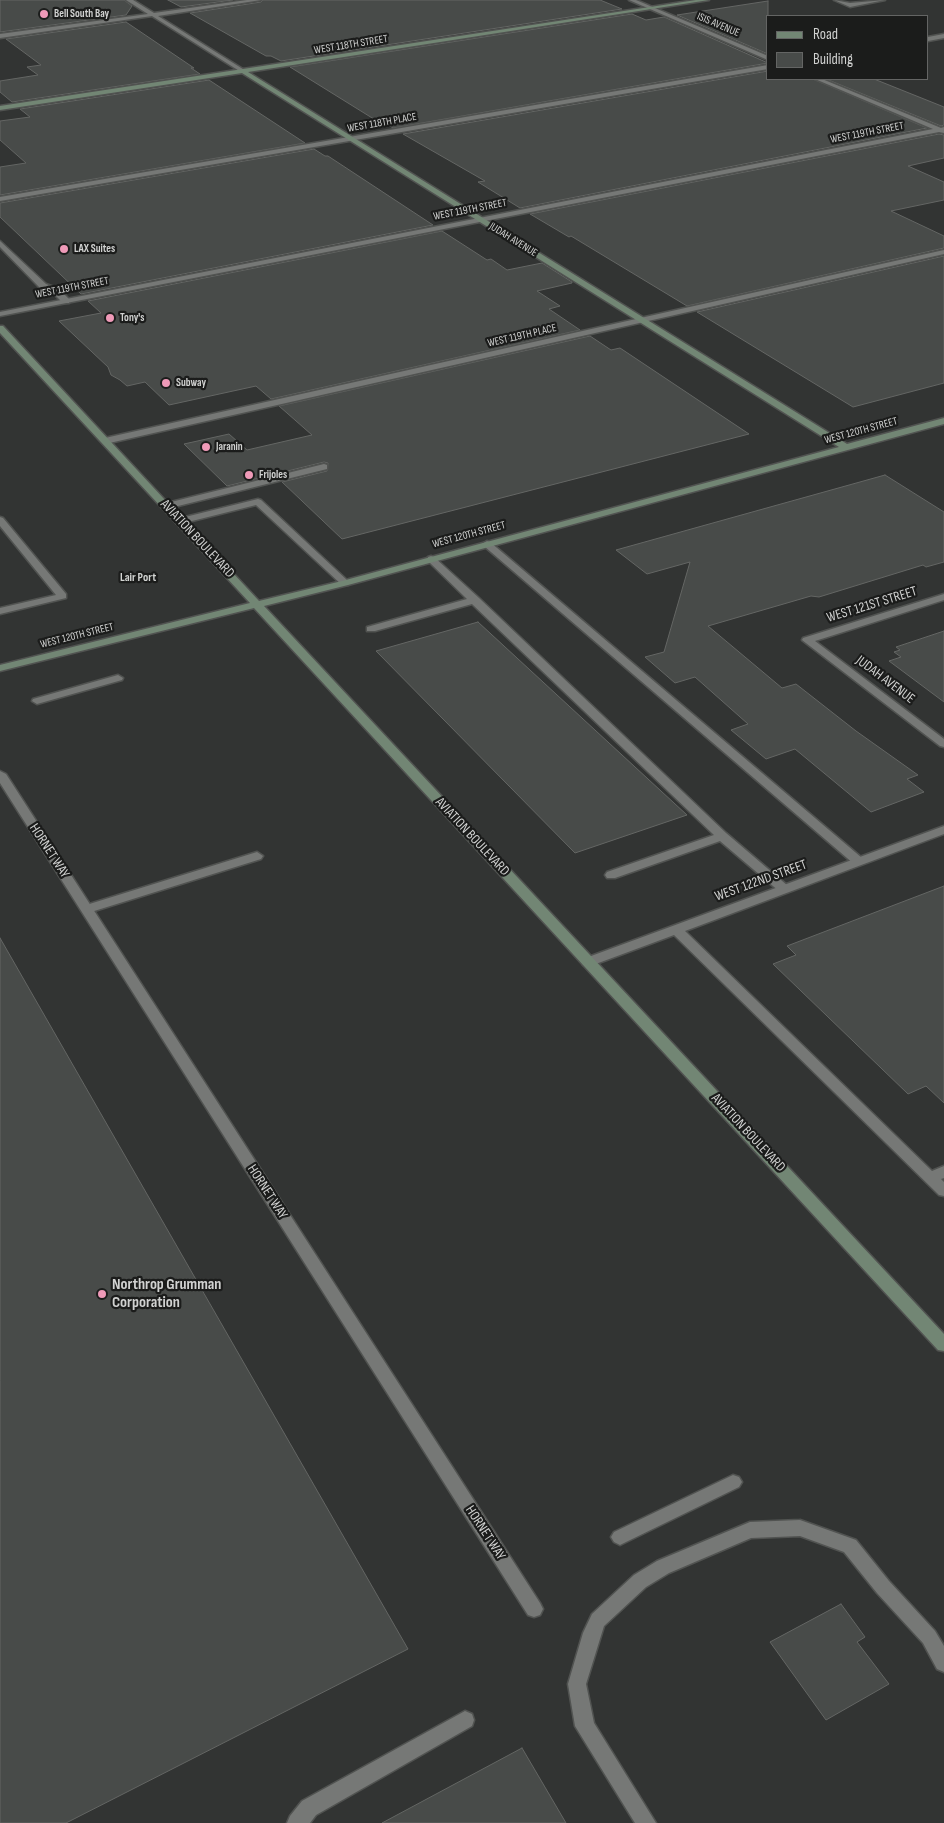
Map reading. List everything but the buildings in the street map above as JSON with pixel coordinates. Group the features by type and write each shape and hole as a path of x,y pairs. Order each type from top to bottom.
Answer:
{"street":[{"name":"JUDAH AVENUE","path":"129,0 847,448"},
{"path":"0,36 258,0"},
{"name":"ISIS AVENUE","path":"632,0 766,57"},
{"name":"WEST 118TH STREET","path":"0,108 706,0"},
{"path":"838,0 850,5 882,0"},
{"path":"929,39 944,36"},
{"name":"WEST 118TH PLACE","path":"0,199 766,67"},
{"path":"820,80 943,130"},
{"name":"WEST 119TH STREET","path":"0,314 943,130"},
{"path":"0,243 43,286 56,291 66,301"},
{"name":"WEST 119TH PLACE","path":"105,442 944,252"},
{"name":"AVIATION BOULEVARD","path":"0,328 944,1345"},
{"name":"WEST 120TH STREET","path":"0,668 258,605 944,422"},
{"path":"166,506 324,467"},
{"path":"180,521 258,502 345,582"},
{"path":"0,520 62,596 0,611"},
{"path":"486,544 858,862"},
{"path":"431,558 722,836 784,889"},
{"name":"WEST 121ST STREET","path":"807,640 944,597"},
{"path":"371,629 475,600"},
{"name":"JUDAH AVENUE","path":"807,640 944,744"},
{"path":"37,701 118,678"},
{"name":"HORNET WAY","path":"0,774 534,1609"},
{"name":"WEST 122ND STREET","path":"588,962 944,830"},
{"path":"611,875 722,836"},
{"path":"87,910 257,856"},
{"path":"676,929 937,1174 944,1191"},
{"path":"620,1537 733,1482"},
{"path":"646,1823 585,1726 577,1684 592,1633 598,1620 640,1580 663,1567 750,1530 800,1528 850,1546 883,1587 929,1637 944,1663"},
{"path":"297,1823 309,1808 465,1720"}],"place":[{"name":"Bell South Bay","path":"44,14"},
{"name":"LAX Suites","path":"64,249"},
{"name":"Tony's","path":"110,318"},
{"name":"Subway","path":"166,383"},
{"name":"Jaranin","path":"206,447"},
{"name":"Frijoles","path":"249,475"},
{"name":"Northrop Grumman Corporation","path":"102,1294"}],"district":[{"name":"Lair Port","path":"138,578"}]}
